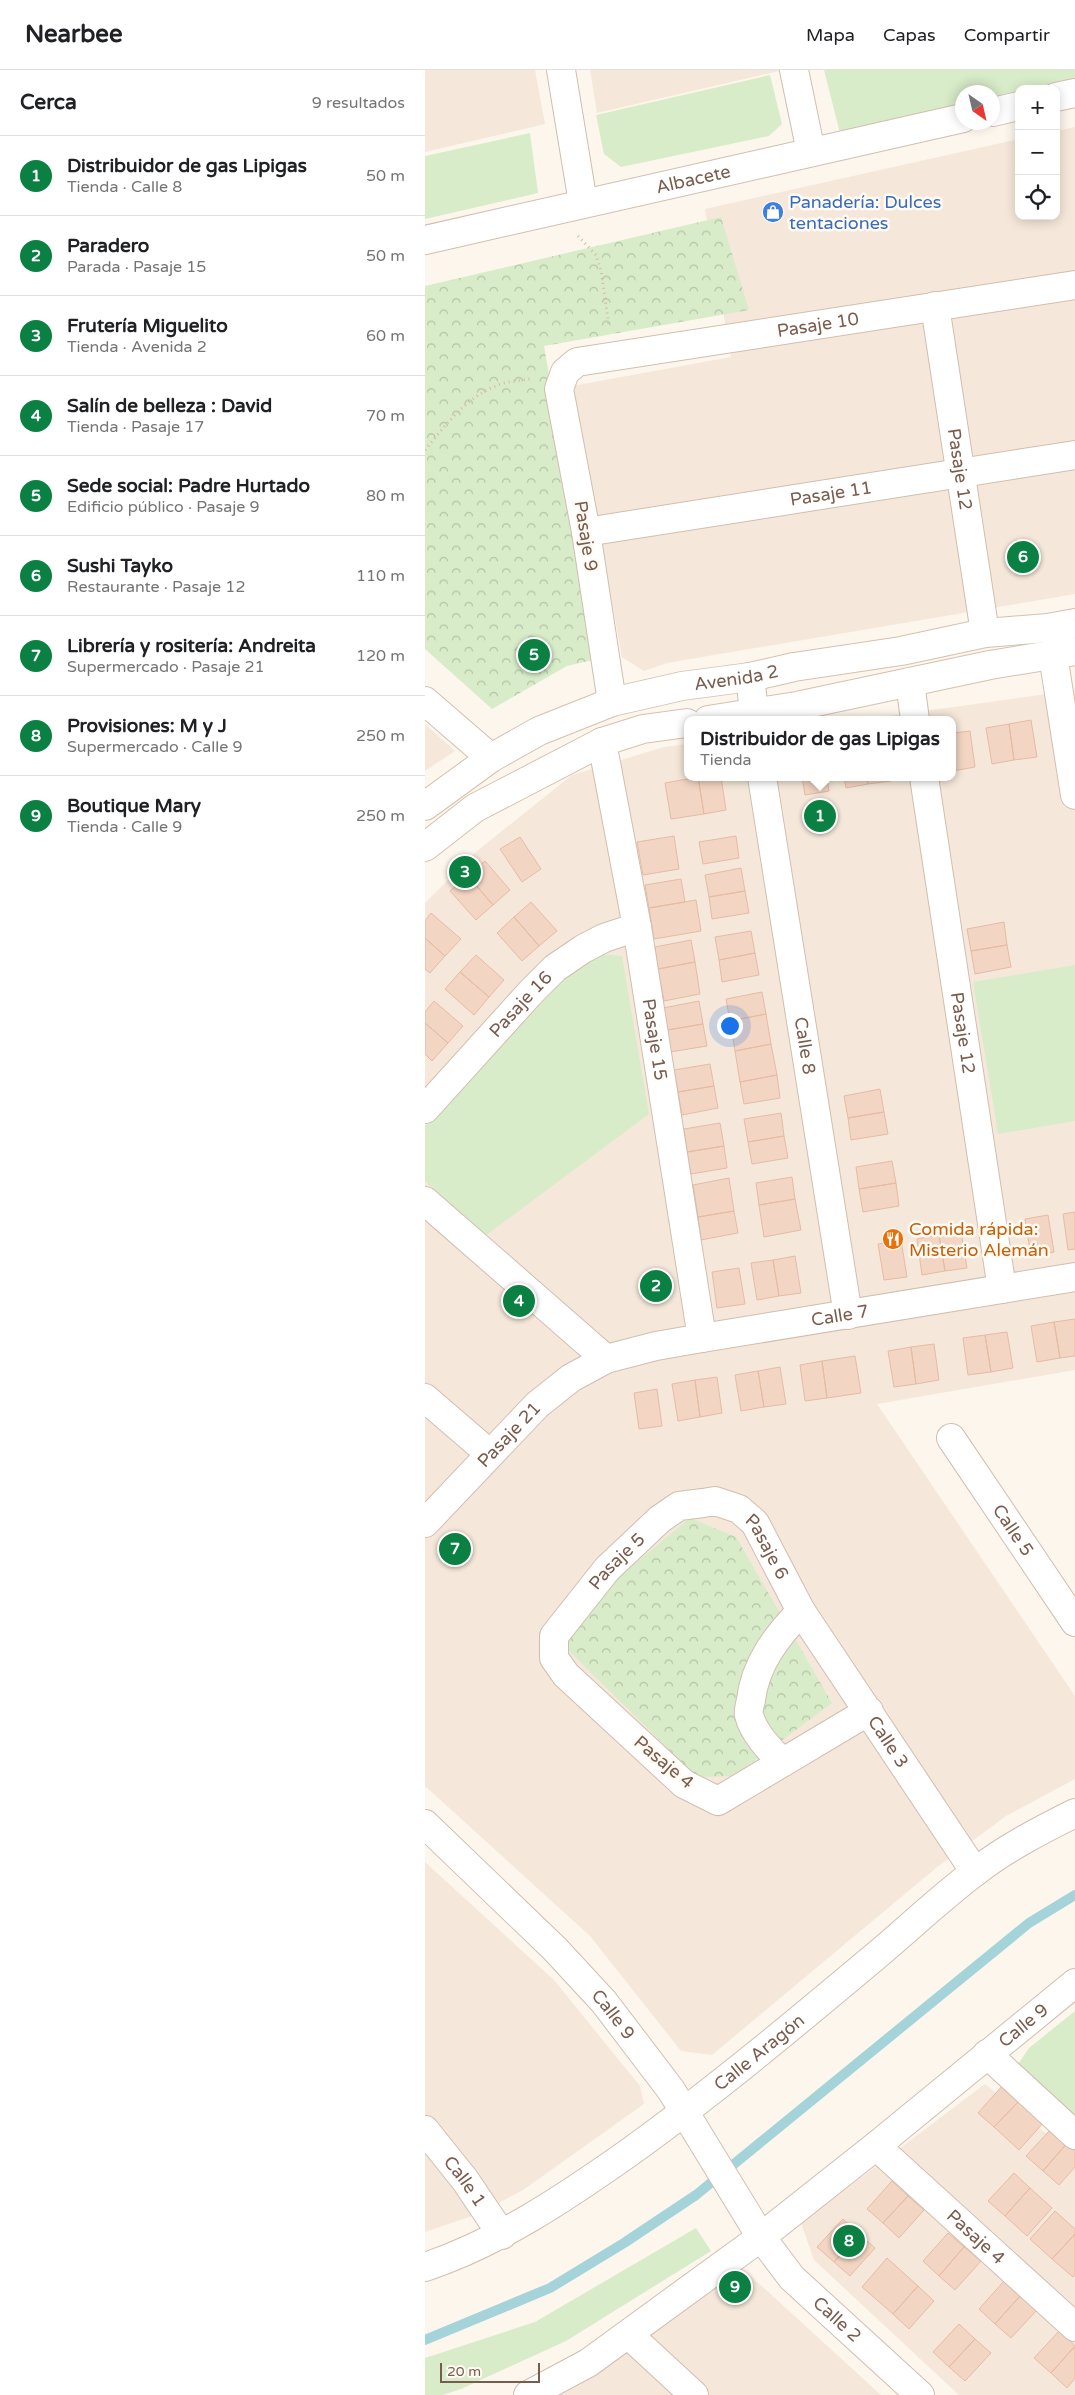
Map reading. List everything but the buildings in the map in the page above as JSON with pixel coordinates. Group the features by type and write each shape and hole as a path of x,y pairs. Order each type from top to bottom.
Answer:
{"street":[{"path":"561,70 575,205"},
{"path":"794,70 811,152"},
{"path":"1060,96 1075,93"},
{"path":"1000,110 1015,107"},
{"name":"Albacete","path":"425,240 955,120"},
{"name":"Pasaje 10","path":"565,372 577,362 1075,284"},
{"name":"Pasaje 12","path":"935,306 985,633"},
{"name":"Pasaje 9","path":"565,372 559,389 586,532 612,702"},
{"name":"Pasaje 11","path":"586,532 1075,455"},
{"name":"Avenida 2","path":"425,806 491,758 539,731 612,702 682,686 750,677 794,667 901,651 985,633 1048,628 1075,623"},
{"path":"1064,653 1075,795"},
{"name":"Avenida 2","path":"754,716 990,665 1064,653"},
{"path":"750,677 754,716"},
{"path":"910,682 914,716"},
{"path":"425,701 491,758"},
{"path":"425,847 475,808 602,742 643,729 684,723"},
{"name":"Pasaje 15","path":"602,742 637,927 702,1338"},
{"name":"Calle 8","path":"763,781 848,1314"},
{"name":"Pasaje 12","path":"925,781 1002,1289"},
{"name":"Pasaje 16","path":"425,1109 555,968 597,942 637,927"},
{"path":"425,1201 606,1359"},
{"name":"Calle 7","path":"606,1359 656,1346 1075,1277"},
{"name":"Pasaje 21","path":"425,1523 553,1390 587,1368 606,1359"},
{"path":"425,1398 490,1454"},
{"name":"Calle 5","path":"951,1438 1075,1622"},
{"name":"Pasaje 6","path":"715,1501 739,1509 755,1523 801,1611"},
{"name":"Pasaje 5","path":"554,1658 554,1636 607,1569 659,1519 679,1506 715,1501"},
{"path":"783,1762 766,1748 749,1715 753,1682 768,1651 782,1631 801,1611"},
{"name":"Calle 3","path":"801,1611 975,1872"},
{"name":"Pasaje 4","path":"554,1658 566,1675 684,1784 718,1801 869,1711"},
{"name":"Calle Aragón","path":"425,2268 459,2256 502,2235 591,2179 685,2112 766,2048 975,1872 1025,1839 1075,1813"},
{"name":"Calle 9","path":"425,1824 549,1942 604,2002 641,2048 685,2112 761,2237"},
{"name":"Calle 9","path":"528,2395 567,2375 629,2335 761,2237 876,2146 1075,1982"},
{"path":"987,2054 1075,2135"},
{"name":"Calle 1","path":"425,2130 465,2180 502,2235"},
{"name":"Pasaje 4","path":"876,2146 1075,2327"},
{"name":"Calle 2","path":"761,2237 792,2278 920,2395"},
{"path":"629,2335 694,2395"}],"path":[{"path":"575,205 579,237 596,255 601,270 613,356"},
{"path":"425,450 456,412 496,385 565,372"}],"shaded area":[{"path":"425,70 535,70 545,124 425,152"},
{"path":"590,70 784,70 597,113"},
{"path":"1075,127 1075,594 667,663 644,671 622,657 572,386 731,357 705,209 1015,140 1015,220 1060,220 1060,130"},
{"path":"1075,690 1075,1370 877,1404 1075,1696 1075,1779 1006,1816 936,1868 712,2055 681,2051 590,1936 425,1786 425,903 477,851 572,775 664,747 684,744 684,781 956,781 956,716 890,716"},
{"path":"425,724 455,751 425,771"},
{"path":"425,1862 554,1980 640,2086 644,2104 523,2190 478,2214 425,2232"},
{"path":"985,2084 1075,2157 1075,2395 959,2395 814,2260 801,2223"},
{"path":"742,2268 881,2395 556,2395 671,2319"}],"green space":[{"path":"824,70 1075,70 1075,83 1060,87 1060,85 1015,85 1015,97 1000,100 1000,85 955,85 955,111 841,137"},
{"path":"770,75 782,124 769,136 621,167 604,154 596,115"},
{"path":"530,133 538,193 425,219 425,156"},
{"path":"721,217 749,310 544,346 570,495 618,654 567,666 492,709 425,649 425,286"},
{"path":"600,954 622,956 649,1114 485,1236 425,1181 425,1126 568,975"},
{"path":"1075,965 1075,1121 998,1134 973,982"},
{"path":"690,1518 736,1537 832,1703 734,1776 697,1777 568,1650 565,1621"},
{"path":"1075,2011 1075,2119 1018,2064 1029,2048"},
{"path":"696,2228 711,2251 566,2341 461,2389 443,2395 425,2395 425,2358 535,2322"}],"waterway":[{"path":"425,2340 550,2288 624,2243 696,2195 1029,1923 1075,1895"}],"place":[{"name":"Panadería: Dulces tentaciones","path":"773,212"},
{"name":"Sushi Tayko","path":"1023,557"},
{"name":"Sede social: Padre Hurtado","path":"534,655"},
{"name":"Distribuidor de gas Lipigas","path":"820,816"},
{"name":"Frutería Miguelito","path":"465,872"},
{"name":"Comida rápida: Misterio Alemán","path":"893,1239"},
{"name":"Paradero","path":"656,1286"},
{"name":"Salín de belleza : David","path":"519,1301"},
{"name":"Librería y rositería: Andreita","path":"455,1549"},
{"name":"Provisiones: M y J","path":"849,2241"},
{"name":"Boutique Mary","path":"735,2287"}]}
